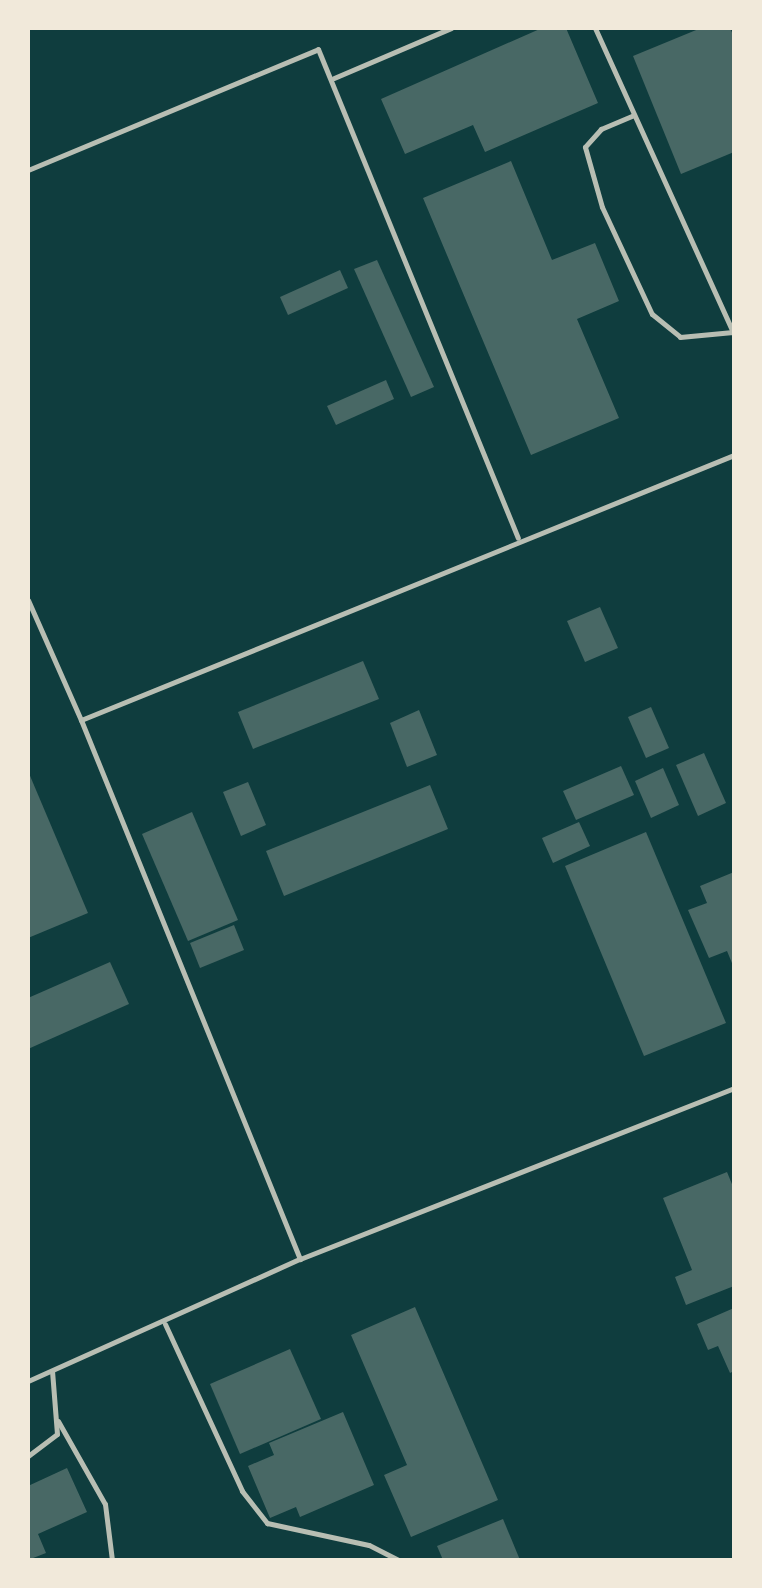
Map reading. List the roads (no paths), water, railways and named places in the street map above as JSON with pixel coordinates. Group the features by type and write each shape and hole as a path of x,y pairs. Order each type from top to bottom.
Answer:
{"lane":[{"path":"334,78 451,28"},
{"path":"595,28 733,334 680,337 652,314 602,207 585,147 601,129 634,115"},
{"path":"28,170 318,48 334,78 518,538"},
{"path":"80,720 518,538 734,455"},
{"path":"28,600 80,720 300,1259"},
{"path":"28,1381 165,1324 300,1259 734,1088"},
{"path":"165,1324 242,1491 267,1523 369,1545 398,1560"},
{"path":"52,1371 58,1421 105,1504 112,1560"},
{"path":"28,1456 51,1443 58,1421"}]}
